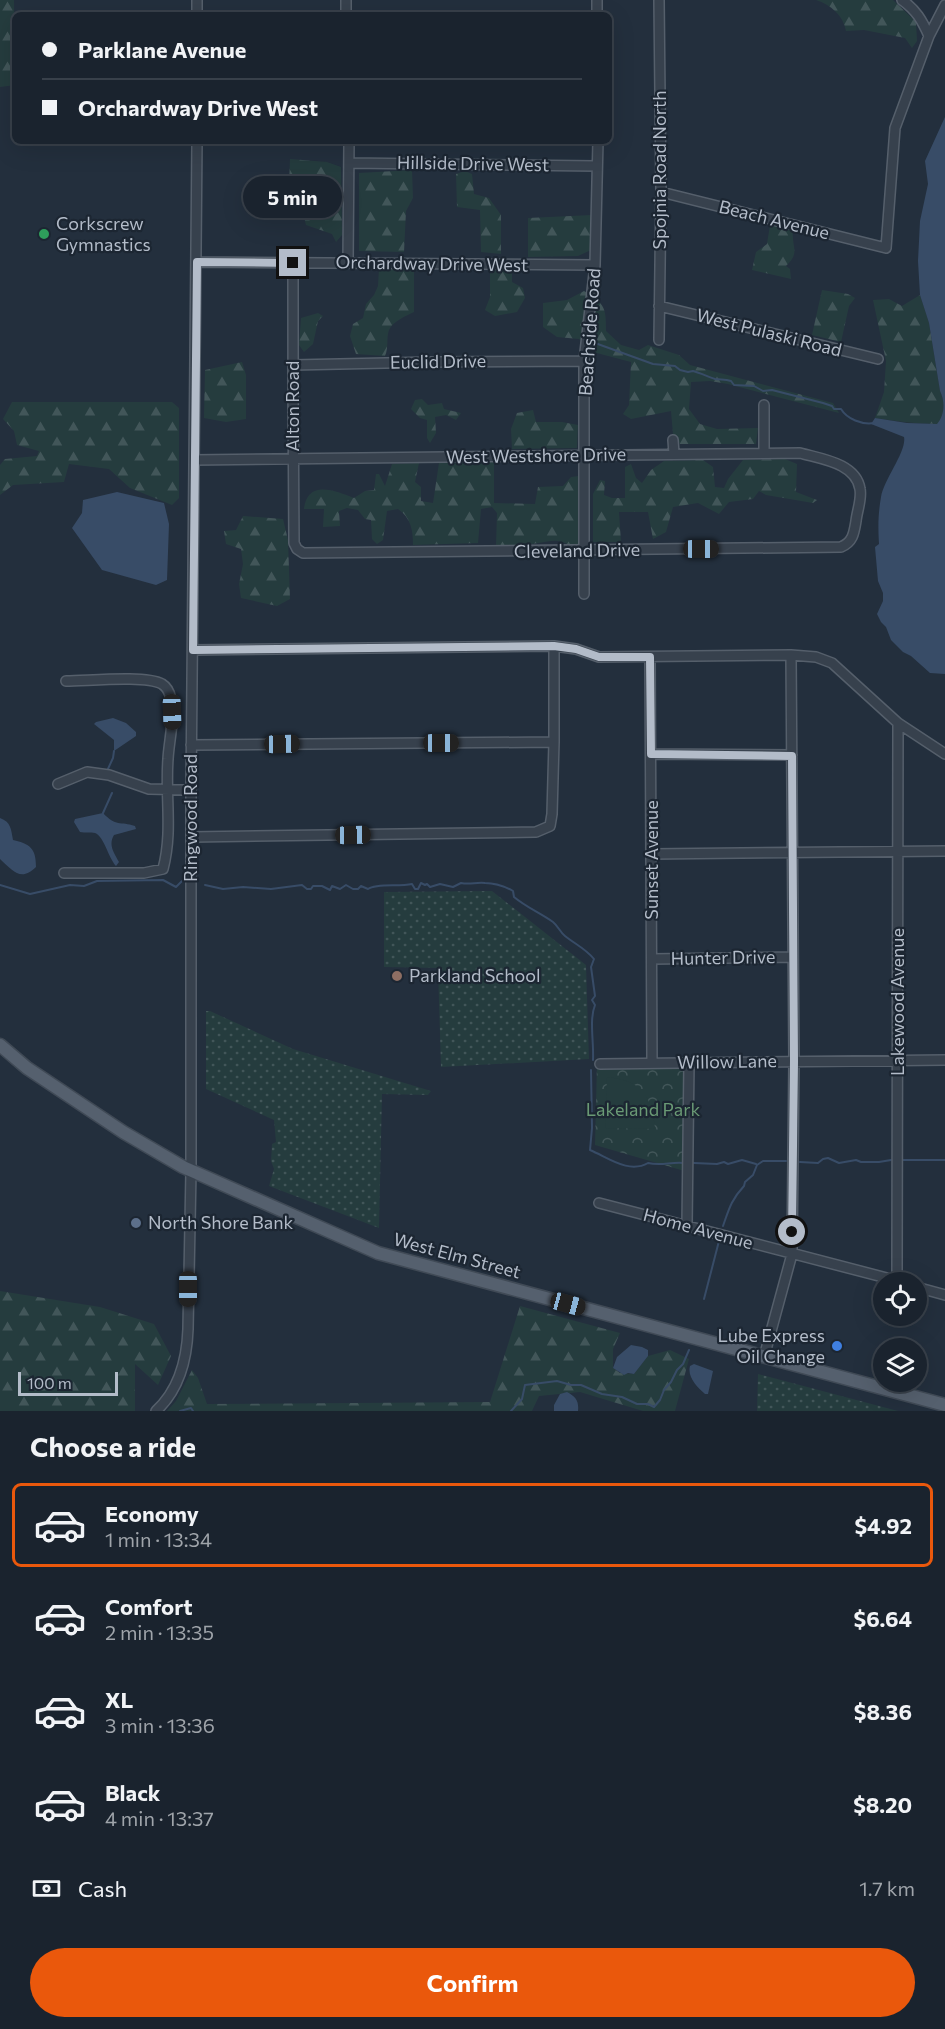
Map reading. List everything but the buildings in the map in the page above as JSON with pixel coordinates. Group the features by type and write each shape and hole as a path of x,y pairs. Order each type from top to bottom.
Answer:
{"main road":[{"name":"West Elm Street","path":"0,1045 27,1068 123,1132 191,1171 378,1253 942,1406"}],"street":[{"name":"Spojnia Road North","path":"659,0 661,192 659,340"},
{"path":"902,0 921,18 929,36"},
{"path":"929,36 945,5"},
{"name":"Beach Avenue","path":"661,192 886,248 895,128 929,36"},
{"name":"Ringwood Road","path":"156,1411 164,1404 181,1373 187,1344 191,1171 191,745 197,144"},
{"path":"348,263 349,144"},
{"name":"Beachside Road","path":"584,594 584,361 595,265 598,144"},
{"name":"Hillside Drive West","path":"349,163 597,166"},
{"name":"Orchardway Drive West","path":"197,262 595,265"},
{"name":"Alton Road","path":"293,263 294,543 297,549"},
{"name":"West Pulaski Road","path":"659,306 878,359"},
{"name":"Euclid Drive","path":"293,365 584,361"},
{"path":"764,405 764,453"},
{"path":"674,440 674,454"},
{"name":"West Westshore Drive","path":"194,460 800,453 834,462 857,478 861,491 853,537"},
{"name":"Cleveland Drive","path":"297,549 303,553 318,554 841,547 848,544 853,537"},
{"path":"193,650 554,646 576,649 599,657 791,655 816,657 832,663 898,723 945,754"},
{"path":"192,837 536,832 550,826 554,742 554,646"},
{"path":"764,1357 792,1254 794,854 791,655"},
{"name":"Sunset Avenue","path":"650,657 652,1063"},
{"path":"64,873 144,873 163,869 170,830 168,760 172,726 171,698 165,686 152,680 66,681"},
{"name":"Lakewood Avenue","path":"898,723 896,851 899,1272"},
{"path":"191,745 554,742"},
{"path":"651,754 792,756"},
{"path":"58,784 87,772 109,775 149,789 191,790"},
{"path":"652,854 945,851"},
{"name":"Hunter Drive","path":"652,959 793,957"},
{"name":"Willow Lane","path":"600,1064 945,1060"},
{"path":"687,1225 689,1063"},
{"name":"Home Avenue","path":"599,1203 873,1275"},
{"path":"927,1290 945,1295"}],"green space":[{"path":"0,0 14,0 12,85 0,87"},
{"path":"816,0 893,0 916,22 917,41 912,48 905,38 864,30 846,31 836,11"},
{"path":"290,159 327,162 341,167 342,235 336,242 332,234 306,225 298,192 289,186"},
{"path":"412,170 413,198 406,211 404,252 359,251 359,173"},
{"path":"465,171 472,174 474,194 489,198 501,215 501,254 481,252 480,210 457,207 456,174"},
{"path":"592,215 591,250 578,256 528,257 528,218"},
{"path":"770,225 793,230 794,253 786,266 790,269 791,279 752,270 756,252 767,244"},
{"path":"414,268 414,312 391,327 385,356 356,354 350,336 353,324 363,318 366,304 374,295 378,286 379,269"},
{"path":"512,268 512,282 523,288 525,298 517,312 495,316 485,310 490,297 490,269"},
{"path":"822,290 848,294 855,298 849,306 841,342 812,335"},
{"path":"584,291 603,307 606,316 606,331 621,345 639,350 648,345 679,355 690,365 833,403 839,413 728,384 710,381 691,382 689,409 700,424 717,429 758,428 756,444 680,444 673,434 671,411 631,419 623,414 629,405 631,362 593,352 579,339 557,337 543,327 543,303 567,300"},
{"path":"920,295 929,323 943,399 942,416 938,424 875,418 884,392 886,361 873,300 889,299 902,306"},
{"path":"318,313 323,316 318,321 313,344 304,352 299,345 301,318"},
{"path":"242,362 246,375 246,419 226,422 204,418 205,370"},
{"path":"422,399 428,405 442,403 444,409 461,413 456,420 446,415 435,417 436,433 430,443 427,438 427,420 420,418 411,409 415,400"},
{"path":"12,402 172,402 179,408 179,498 172,505 130,488 109,469 69,464 64,482 13,485 0,495 0,465 5,459 37,456 39,451 17,445 14,431 3,419"},
{"path":"533,410 536,422 562,422 578,425 577,448 512,449 511,429 517,413"},
{"path":"785,459 797,464 796,492 817,500 813,503 766,495 759,491 753,499 729,502 719,514 698,503 673,507 666,532 653,539 648,512 619,512 621,542 593,542 593,494 600,480 605,481 604,495 612,498 625,498 625,467 631,464 636,478 642,483 651,470 664,461 703,460 713,467 715,487 724,488 743,460"},
{"path":"494,461 494,503 535,504 538,487 563,486 571,477 579,476 581,538 579,544 570,546 561,541 551,541 496,546 497,513 492,507 481,509 478,543 413,545 410,525 406,516 398,509 387,511 383,540 377,544 372,539 371,520 365,519 358,510 347,508 339,511 340,526 323,527 324,509 304,509 311,494 317,490 331,490 354,498 365,491 374,490 376,474 379,474 385,486 392,464 419,463 415,482 421,487 421,501 433,503 439,463"},
{"path":"243,516 283,519 288,540 290,599 277,606 241,598 239,584 243,564 241,549 226,544 224,531 236,530"},
{"path":"492,891 586,965 589,1059 441,1067 438,968 384,967 384,892"},
{"path":"206,1011 293,1049 431,1091 428,1095 382,1094 379,1228 269,1186 274,1169 271,1161 272,1144 276,1142 274,1120 206,1089"},
{"name":"Lakeland Park","path":"689,1063 688,1172 595,1145 597,1064"},
{"path":"607,1077 628,1082 643,1092 651,1107 655,1129 605,1128"},
{"path":"0,1291 100,1307 154,1324 171,1356 158,1385 135,1364 135,1411 0,1411"},
{"path":"520,1306 620,1333 613,1349 613,1368 620,1373 634,1374 648,1356 670,1350 689,1359 675,1411 643,1411 580,1392 539,1396 532,1411 167,1411 176,1401 192,1370 198,1378 207,1404 490,1402"},
{"path":"758,1374 898,1411 757,1411"}],"water":[{"path":"945,117 945,674 930,673 903,652 891,640 877,614 883,601 883,593 878,581 875,547 879,544 880,503 883,490 902,450 904,437 871,424 875,418 907,423 937,424 943,412 943,399 929,323 920,295 918,261 920,221 928,184 925,161"},
{"path":"117,492 164,503 169,524 167,580 156,585 102,570 72,528 82,513 83,500"},
{"path":"113,718 126,723 136,732 136,736 114,751 114,740 94,724"},
{"path":"103,813 115,822 135,826 136,829 114,835 112,846 119,862 116,866 98,835 80,832 74,822 75,819"},
{"path":"0,818 11,829 13,840 28,845 35,855 36,867 26,874 17,873 0,859"},
{"path":"631,1345 648,1350 648,1356 634,1374 624,1375 613,1368 617,1357"},
{"path":"694,1364 713,1371 708,1394 705,1394 691,1378 689,1370"},
{"path":"567,1392 576,1400 578,1411 554,1411 554,1405 560,1394"}],"waterway":[{"path":"595,343 653,364 675,366 680,370 731,381 734,385 754,386 763,391 772,390 823,403 834,409 841,409 855,421 874,423"},
{"path":"107,771 114,751"},
{"path":"103,813 112,793"},
{"path":"0,885 30,894 70,885 84,886 97,881 163,880 176,887 183,880"},
{"path":"205,885 223,889 243,887 271,889 302,885 307,889 322,886 330,890 332,886 340,889 346,885 353,889 361,886 368,889 377,886 412,884 415,889 418,889 421,883 430,887 440,884 453,887 461,883 482,883 496,884 513,891 514,897 553,922 565,936 594,959 591,967 595,996 592,1000 595,1005 592,1024 593,1060"},
{"path":"591,1070 590,1150 626,1166 634,1167 648,1163 683,1163"},
{"path":"800,1162 818,1163 828,1158 839,1163 856,1160 861,1162 891,1160"},
{"path":"694,1163 724,1162 728,1164 742,1160 756,1164"},
{"path":"903,1160 945,1160"},
{"path":"723,1226 733,1200 745,1182 753,1175 757,1165 763,1161 786,1161"},
{"path":"704,1299 719,1241"},
{"path":"511,1411 522,1399 525,1385 557,1381 581,1385 602,1394 622,1397 637,1404 648,1404 654,1407 683,1364 689,1350"},
{"path":"180,1411 191,1408 193,1411"}],"place":[{"name":"Corkscrew Gymnastics","path":"44,234"},
{"name":"Parkland School","path":"397,976"},
{"name":"North Shore Bank","path":"136,1223"},
{"name":"Lube Express Oil Change","path":"837,1346"}],"route":[{"path":"293,263 197,262 193,650 554,646 576,649 599,657 650,657 651,754 792,756 794,1061 792,1232"}]}
